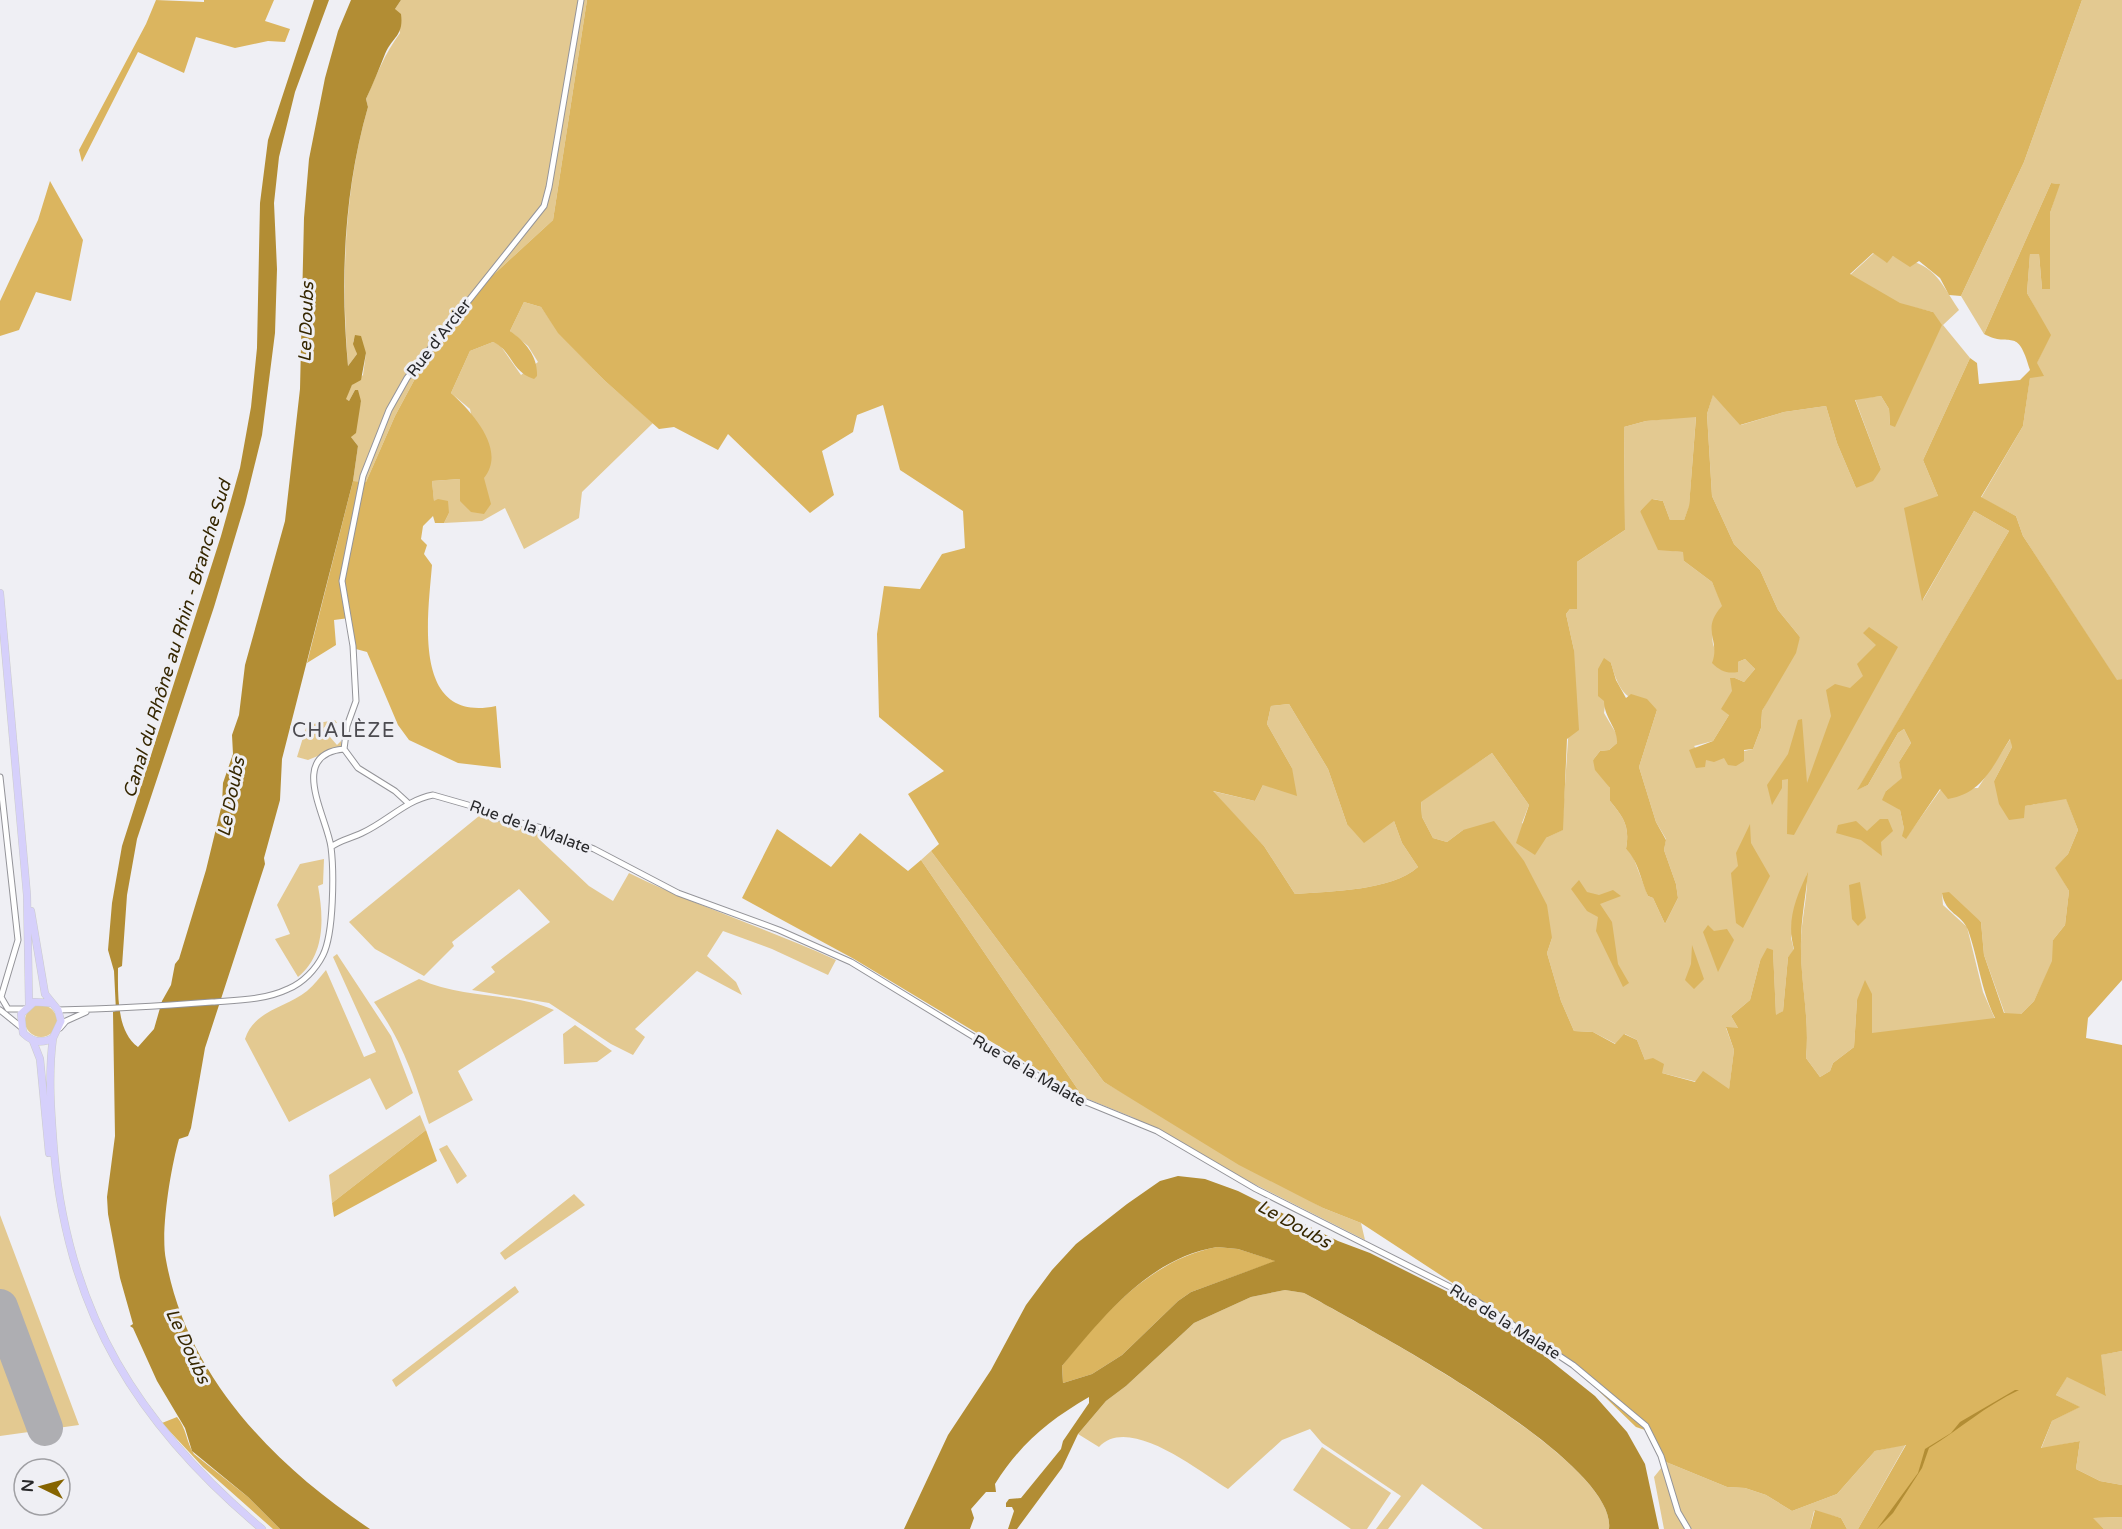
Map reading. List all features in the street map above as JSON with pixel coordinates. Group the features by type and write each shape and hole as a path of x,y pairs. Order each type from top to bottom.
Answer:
{"main road":[{"path":"0,593 27,895 27,1006 21,1027 33,1041 40,1059 57,1213 86,1310 117,1373 145,1415 188,1467 256,1529"},
{"path":"27,895 44,988 51,1003 58,1010 60,1028 53,1038 44,1042 33,1041"},
{"path":"27,1006 40,1001 51,1003"},
{"path":"53,1038 50,1086 59,1197 70,1247 92,1314 121,1371 159,1427 208,1482 262,1529"}],"street":[{"name":"Rue d'Arcier","path":"344,749 345,730 355,706 356,692 353,646 342,581 363,476 389,410 407,378 543,206 549,188 581,0"},
{"path":"58,1010 151,1007 270,996 290,989 304,979 323,956 331,931 331,847 315,790 315,767 320,758 344,749 358,768 395,790 407,802 372,828 331,847"},
{"path":"0,777 17,933 16,952 2,990 2,1003 11,1010 27,1006"},
{"name":"Rue de la Malate","path":"407,802 421,800 429,795 468,805 487,815 542,828 594,849 678,893 779,930 851,962 1069,1095 1157,1131 1256,1189 1472,1298 1573,1365 1646,1426 1661,1456 1678,1512 1688,1529"},
{"path":"0,986 9,969"},
{"path":"60,1028 66,1021 91,1009"},
{"path":"0,1010 21,1027"}],"shaded area":[{"path":"156,0 204,2 204,0 274,0 265,21 290,29 285,42 268,41 235,48 196,37 184,73 138,52 82,162 79,150 146,24"},
{"path":"401,0 587,0 553,220 491,277 425,360 395,416 366,482 353,481 358,446 351,437 361,401 355,390 349,401 345,399 352,385 363,375 366,353 353,340 357,354 348,366 345,268 349,203 360,138 368,107 366,99 385,57 400,33 395,9"},
{"path":"587,0 2082,0 2024,162 1961,296 1949,295 1940,278 1919,261 1910,267 1893,256 1887,263 1873,253 1850,274 1900,303 1933,312 1942,325 1895,427 1890,425 1889,409 1881,396 1855,400 1881,469 1873,481 1856,488 1837,443 1826,406 1784,412 1740,425 1713,395 1707,414 1712,496 1734,544 1760,570 1778,610 1800,637 1796,653 1762,711 1761,728 1753,749 1744,750 1744,761 1736,766 1728,765 1724,758 1714,762 1706,760 1705,767 1696,768 1689,750 1713,741 1729,715 1721,709 1732,691 1730,678 1744,682 1755,669 1745,659 1738,662 1738,672 1734,673 1724,671 1712,663 1714,648 1712,622 1722,606 1712,582 1684,561 1683,552 1658,550 1640,511 1652,499 1663,501 1670,520 1684,520 1689,506 1696,417 1646,421 1624,427 1625,530 1577,562 1577,609 1570,609 1566,614 1574,650 1579,730 1567,739 1563,830 1546,838 1535,855 1516,843 1529,805 1492,753 1421,802 1422,817 1433,838 1447,842 1463,830 1494,821 1524,861 1547,905 1552,938 1547,953 1561,1001 1574,1031 1593,1032 1615,1044 1624,1034 1637,1040 1645,1060 1653,1058 1664,1064 1662,1073 1695,1082 1703,1071 1729,1089 1734,1050 1726,1027 1738,1028 1731,1016 1750,1000 1760,961 1767,948 1773,950 1776,1015 1783,1011 1788,957 1794,949 1792,919 1796,900 1808,872 1801,941 1807,1028 1806,1058 1820,1077 1830,1071 1833,1063 1854,1047 1857,1000 1865,980 1872,994 1872,1033 1995,1018 1986,996 1968,930 1962,920 1946,905 1942,893 1949,892 1981,922 1984,955 2004,1013 2021,1014 2034,1001 2052,961 2053,940 2065,925 2069,891 2055,868 2068,854 2078,830 2066,799 2025,806 2024,818 2009,820 1999,804 1994,781 2012,747 2010,739 1992,769 1970,791 1948,799 1940,789 1906,839 1902,836 1904,829 1900,810 1882,800 1886,791 1902,778 1899,762 1911,743 1904,729 1898,733 1868,785 1857,790 2009,531 1974,511 1922,601 1904,508 1938,496 1923,460 1970,358 1977,363 1979,384 2020,380 2030,370 2017,342 1984,334 2051,183 2060,184 2050,213 2050,289 2042,289 2039,254 2030,254 2027,293 2051,335 2037,363 2044,376 2030,378 2023,426 1981,497 2016,516 2023,536 2117,680 2122,679 2122,980 2088,1018 2086,1038 2122,1045 2122,1351 2101,1355 2106,1396 2067,1377 2056,1395 2080,1407 2052,1421 2041,1448 2080,1441 2076,1469 2100,1481 2122,1485 2122,1517 2093,1518 2104,1529 1858,1529 1906,1445 1875,1451 1837,1494 1792,1511 1766,1495 1745,1488 1727,1487 1666,1462 1651,1432 1636,1427 1575,1368 1526,1331 1361,1223 1323,1208 1239,1165 1104,1082 931,851 939,844 908,794 944,771 879,717 877,634 884,586 920,589 942,554 965,548 963,511 900,470 883,405 857,415 853,432 822,451 834,495 810,513 728,434 718,450 674,427 659,429 604,380 558,333 541,307 524,302 510,331 530,350 537,369 537,376 534,379 526,376 504,350 493,342 470,351 451,393 477,421 489,444 490,467 484,478 491,504 484,514 471,512 460,501 460,479 432,481 434,501 438,499 448,501 449,513 444,523 435,523 433,516 423,526 421,539 427,545 424,554 432,565 428,637 437,683 450,699 469,707 496,706 501,768 458,763 409,740 398,725 367,652 356,649 349,618 334,620 336,645 307,663 353,481 366,482 395,416 425,360 491,277 553,220","holes":["1289,704 1328,769 1347,824 1364,843 1394,821 1402,843 1418,867 1406,875 1377,885 1295,894 1264,846 1213,791 1255,801 1263,785 1297,796 1292,768 1267,724 1271,706"]},
{"path":"2082,0 2122,0 2122,679 2117,681 2023,536 2016,516 1981,498 2023,426 2030,377 2050,335 2027,293 2030,253 2039,254 2042,289 2050,289 2050,213 2059,184 2051,183 1984,334 1961,296 2024,162"},
{"path":"50,181 83,240 71,301 36,292 19,330 0,336 0,301 38,220"},
{"path":"1874,253 1886,262 1893,256 1927,268 1940,281 1959,310 1943,325 1970,358 1923,460 1938,496 1923,600 1974,511 2009,531 1858,789 1868,785 1898,733 1904,729 1911,743 1899,762 1903,778 1886,791 1900,810 1906,838 1941,789 1978,788 2011,738 2012,747 1994,781 2025,806 2066,798 2078,830 2068,854 2056,868 2069,891 2065,925 2053,940 2053,961 2034,1001 2021,1014 2005,1014 1984,955 1981,922 1942,893 1943,905 1967,927 1983,992 1995,1019 1872,1034 1872,994 1857,1000 1854,1047 1833,1063 1830,1071 1820,1077 1806,1058 1807,1029 1801,943 1807,874 1791,938 1794,950 1788,957 1783,1011 1776,1016 1773,951 1760,961 1750,1000 1731,1016 1738,1028 1726,1028 1734,1050 1729,1090 1662,1073 1645,1060 1637,1040 1625,1034 1616,1044 1593,1032 1574,1031 1561,1001 1547,953 1552,938 1463,830 1447,842 1433,838 1422,817 1421,801 1492,753 1529,805 1522,823 1546,838 1562,830 1574,650 1566,614 1570,609 1577,608 1577,562 1625,530 1624,427 1646,421 1696,416 1689,507 1684,520 1670,520 1663,501 1653,499 1640,511 1673,551 1684,552 1684,561 1712,582 1723,606 1713,636 1715,649 1720,656 1738,672 1738,662 1745,659 1755,669 1744,682 1735,678 1729,715 1713,741 1694,746 1706,760 1753,749 1761,728 1762,711 1800,637 1778,610 1760,570 1734,544 1712,496 1707,414 1713,394 1741,425 1784,412 1826,406 1837,443 1856,488 1881,469 1855,399 1881,396 1889,409 1890,425 1933,312 1900,304 1850,275","holes":["1611,663 1618,683 1626,694 1657,710 1639,767 1656,822 1666,839 1664,850 1676,884 1678,898 1665,924 1653,898 1648,896 1632,854 1626,849 1625,823 1610,801 1610,788 1593,760 1600,751 1609,750 1617,743 1617,735 1604,713"]},
{"path":"524,302 541,307 559,333 604,380 653,423 582,492 579,518 524,549 505,508 482,521 444,523 449,513 434,502 432,481 460,479 460,501 484,478 470,409 451,393 470,351 493,342 500,345 521,375 538,362 528,346 510,331"},
{"path":"1869,627 1898,647 1794,835 1787,834 1788,779 1782,780 1782,788 1772,805 1767,785 1788,754 1798,720 1802,719 1807,783 1831,716 1826,690 1835,684 1850,688 1863,676 1857,664 1876,645 1863,633"},
{"path":"1604,658 1611,663 1616,680 1626,698 1631,694 1647,699 1657,710 1639,767 1656,822 1666,840 1664,850 1676,884 1678,898 1665,924 1653,898 1648,896 1636,865 1626,849 1626,828 1610,801 1610,788 1595,770 1593,760 1600,751 1609,750 1617,743 1604,701 1598,696 1598,669"},
{"path":"1289,704 1328,769 1347,824 1394,821 1402,843 1418,867 1406,875 1377,885 1295,894 1264,846 1212,791 1255,801 1263,785 1292,768 1267,724 1271,706"},
{"path":"335,720 337,723 327,724 323,729 337,745 341,741 342,746 308,760 297,757 306,728 313,724"},
{"path":"479,816 536,829 539,839 589,886 613,901 629,873 836,960 828,975 772,949 723,931 707,956 736,982 742,995 697,971 635,1029 645,1037 633,1055 611,1044 549,1003 472,990 495,972 491,967 550,922 519,889 452,942 454,946 424,976 375,949 349,922"},
{"path":"1880,819 1888,819 1893,831 1881,842 1882,856 1861,840 1836,833 1838,825 1856,821 1867,831"},
{"path":"1750,824 1751,843 1770,876 1743,928 1736,923 1731,873 1738,866 1736,853"},
{"path":"777,829 831,867 860,833 908,871 921,860 1083,1097 854,959 742,898"},
{"path":"931,851 1104,1082 1323,1208 1361,1223 1365,1240 1242,1178 1132,1117 1083,1097 921,860"},
{"path":"324,859 323,884 318,886 321,923 318,947 307,968 298,977 275,939 290,934 277,905 300,864"},
{"path":"1579,880 1587,892 1599,895 1613,890 1621,896 1600,904 1612,922 1618,964 1629,983 1623,987 1596,931 1598,917 1587,911 1571,889"},
{"path":"1860,882 1866,918 1858,926 1852,919 1849,885"},
{"path":"1708,925 1714,931 1727,929 1734,940 1718,972 1703,932"},
{"path":"1692,945 1704,979 1694,989 1685,980 1691,964"},
{"path":"337,954 391,1036 413,1093 386,1110 370,1078 289,1122 245,1039 249,1029 263,1016 299,997 315,984 326,970 364,1057 376,1052 333,957"},
{"path":"419,979 452,990 521,1000 554,1010 458,1071 473,1100 429,1124 400,1046 374,1002"},
{"path":"41,1005 52,1010 57,1021 52,1032 41,1037 30,1032 25,1021 30,1010"},
{"path":"575,1025 612,1051 597,1062 564,1064 563,1034"},
{"path":"420,1115 426,1130 332,1203 329,1175"},
{"path":"426,1130 437,1161 334,1217 332,1203"},
{"path":"447,1145 467,1176 457,1184 439,1149"},
{"path":"574,1194 585,1205 505,1260 500,1253"},
{"path":"0,1215 79,1425 0,1436"},
{"path":"1217,1247 1238,1249 1276,1261 1191,1292 1178,1301 1122,1355 1092,1374 1063,1383 1062,1366 1093,1328 1129,1292 1170,1264"},
{"path":"515,1286 519,1292 396,1387 392,1380"},
{"path":"1285,1290 1304,1293 1377,1334 1481,1397 1531,1432 1573,1468 1601,1500 1609,1529 1483,1529 1422,1484 1388,1529 1376,1529 1401,1496 1322,1443 1310,1429 1282,1440 1228,1489 1183,1460 1146,1441 1128,1437 1112,1439 1099,1447 1078,1434 1106,1401 1126,1386 1194,1323 1251,1297"},
{"path":"2122,1351 2122,1485 2100,1481 2076,1469 2080,1441 2041,1449 2052,1421 2079,1407 2056,1395 2067,1376 2106,1395 2100,1355"},
{"path":"177,1417 194,1454 248,1497 280,1529 273,1529 203,1467 162,1423"},
{"path":"1906,1444 1858,1529 1847,1529 1841,1518 1814,1511 1810,1529 1664,1529 1654,1477 1666,1462 1727,1487 1745,1488 1766,1495 1792,1511 1837,1494 1875,1451"},
{"path":"1322,1447 1391,1493 1367,1529 1351,1529 1293,1490"},
{"path":"1815,1510 1841,1518 1847,1529 1810,1529"},
{"path":"2122,1517 2122,1529 2104,1529 2092,1518"}],"water":[{"name":"Le Doubs","path":"314,0 329,0 295,92 279,157 274,203 277,269 275,333 262,435 245,504 214,607 137,839 127,895 122,966 118,968 118,989 122,1022 131,1040 138,1047 154,1029 162,1001 171,985 175,964 179,959 206,870 222,804 223,783 233,754 232,735 239,715 245,665 285,521 300,389 304,218 309,159 325,78 338,31 351,0 401,0 395,9 401,14 401,27 385,54 366,99 368,107 360,138 349,203 344,268 348,366 357,354 353,344 355,335 361,336 366,353 361,380 352,385 346,399 349,401 355,390 358,390 361,401 356,433 351,437 358,446 353,481 282,759 280,800 264,858 265,864 205,1048 191,1128 188,1136 179,1139 167,1200 164,1233 166,1260 177,1303 193,1343 215,1380 240,1415 269,1447 301,1477 370,1529 280,1529 248,1497 192,1451 185,1428 157,1381 133,1328 130,1326 133,1324 120,1278 107,1197 115,1136 113,1012 116,1011 114,971 108,950 112,903 122,846 221,536 240,468 251,407 257,348 260,203 268,140"},
{"name":"Le Doubs","path":"1178,1176 1205,1179 1238,1191 1476,1306 1536,1349 1595,1396 1627,1432 1645,1464 1659,1529 1609,1529 1601,1501 1575,1469 1535,1435 1487,1401 1387,1339 1304,1293 1285,1290 1251,1297 1194,1323 1126,1386 1106,1401 1078,1434 1062,1468 1017,1529 1008,1529 1014,1511 1012,1507 1006,1507 1006,1503 1009,1499 1021,1498 1061,1449 1063,1441 1089,1403 1089,1397 1048,1424 1015,1456 995,1484 996,1492 986,1492 971,1509 974,1518 970,1529 904,1529 948,1435 991,1370 1026,1305 1052,1270 1076,1244 1160,1181","holes":["1217,1247 1238,1249 1275,1261 1191,1292 1178,1301 1122,1355 1092,1374 1063,1383 1062,1366 1129,1292 1170,1263 1192,1253"]},
{"path":"2015,1390 2019,1390 1995,1403 1951,1433 1960,1422"},
{"path":"1951,1433 1929,1448 1922,1468 1893,1513 1877,1529 1918,1473 1925,1449"}],"runway":[{"path":"0,1307 45,1428"}],"district":[{"name":"CHALÈZE","path":"344,731"}],"water label":[{"name":"Canal du Rhône au Rhin - Branche Sud","path":"177,639"}]}
